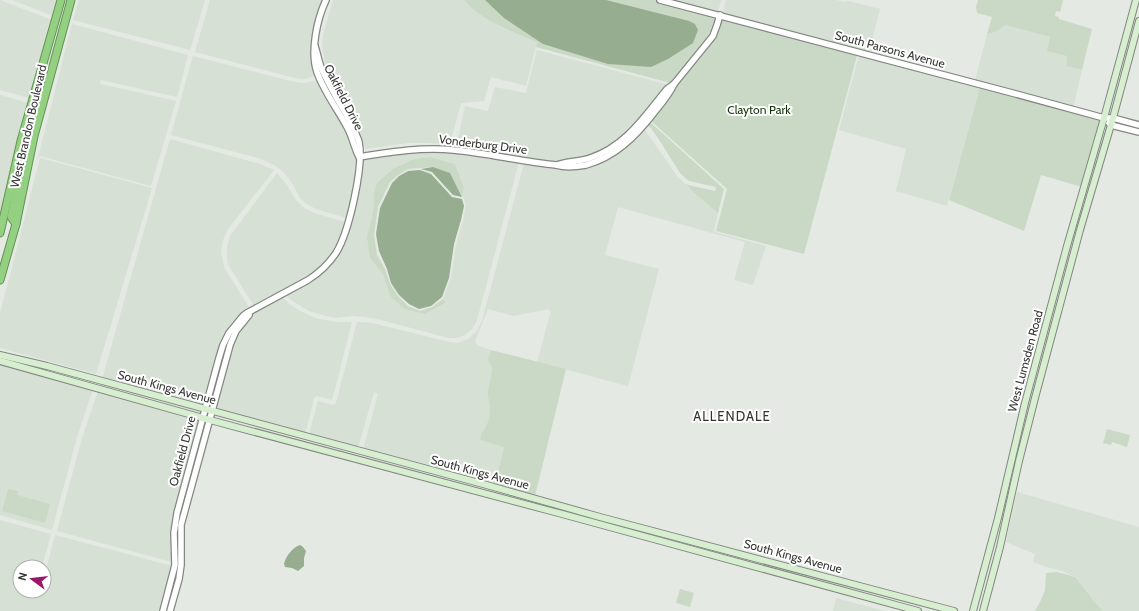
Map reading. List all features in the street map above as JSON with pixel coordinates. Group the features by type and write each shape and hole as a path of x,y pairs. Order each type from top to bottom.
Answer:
{"highway":[{"name":"West Brandon Boulevard","path":"0,233 22,141 61,0"},
{"path":"65,0 62,15 66,20"},
{"name":"West Brandon Boulevard","path":"0,280 16,224 34,136 71,0"},
{"path":"56,18 59,21 59,26 53,49 54,52 57,53"},
{"path":"13,180 17,184 17,188 11,217 16,224"}],"main road":[{"name":"West Lumsden Road","path":"973,611 998,518 1025,403 1136,0"},
{"name":"West Lumsden Road","path":"983,611 1000,547 1035,398 1080,230 1113,118 1139,21"},
{"name":"South Kings Avenue","path":"0,354 600,517 954,611"},
{"name":"South Kings Avenue","path":"0,361 202,418 569,516 915,611"},
{"path":"240,428 286,436 296,434"}],"street":[{"name":"South Parsons Avenue","path":"660,0 1104,118 1113,118 1139,125"},
{"name":"Oakfield Drive","path":"163,611 175,565 175,523 202,418 224,342 238,321 245,314 308,280 317,274 330,261 340,245 358,183 360,148 357,135 339,107 320,66 315,46 316,33 325,2"},
{"name":"Vonderburg Drive","path":"359,157 398,151 440,149 468,151 567,167 588,164 604,158 627,143 640,130 674,84 713,36 720,15"},
{"path":"1104,118 1111,125 1139,132"},
{"name":"Oakfield Drive","path":"170,611 181,566 181,525 212,411 232,340 239,327 253,310"}],"shaded area":[{"path":"0,0 52,20 29,98 0,90"},
{"path":"12,0 58,0 53,16"},
{"path":"79,0 205,0 190,50 73,20"},
{"path":"210,0 322,0 311,50 312,62 316,76 304,79 295,78 195,52"},
{"path":"333,0 464,0 498,26 537,42 526,86 491,77 484,101 461,103 450,144 408,143 366,149 358,128 330,78 325,64 322,44 323,35"},
{"path":"485,0 606,0 689,21 695,24 698,30 693,43 668,59 651,67 608,64 543,44 504,18"},
{"path":"670,0 721,0 718,12"},
{"path":"726,0 837,0 843,2 849,1 880,9 869,52 723,13"},
{"path":"72,24 188,55 177,97 101,80 100,84 176,101 151,186 40,156 38,158 34,173"},
{"path":"1005,25 1050,37 1067,56 1066,66 1082,70 1073,108 975,81 987,34 998,31"},
{"path":"537,50 669,85 638,121 620,139 604,150 589,156 554,162 456,148 465,106 488,111 495,87 526,93"},
{"path":"859,55 980,87 947,206 896,191 906,149 839,130"},
{"path":"193,56 294,82 305,83 318,80 348,134 357,158 355,182 346,218 316,209 307,204 300,198 292,183 280,169 262,159 171,135"},
{"path":"0,95 28,103 10,167 0,219"},
{"path":"644,129 676,175 693,192 718,213 714,230 715,232 766,246 753,285 734,280 745,242 618,207 605,255 659,269 628,386 537,362 551,311 548,309 514,316 488,309 475,341 479,346 491,350 488,360 492,368 488,390 490,405 489,418 480,440 504,446 495,485 363,450 378,394 374,392 358,448 309,435 318,401 333,405 336,403 357,322 372,323 458,343 468,339 476,332 482,321 524,163 568,170 594,165 629,145"},
{"path":"170,139 260,164 274,170 228,229 223,240 221,253 224,267 250,309 241,314 222,340 203,406 102,379"},
{"path":"421,151 462,153 519,162 477,320 472,329 465,335 457,338 449,338 373,318 353,316 335,318 326,316 309,311 291,300 286,294 319,276 327,269 350,223 360,183 362,159","holes":["430,157 455,164 464,188 462,197 464,198 466,205 456,245 451,278 443,299 446,301 425,314 404,309 390,296 383,274 367,237 373,211 374,194 414,159"]},
{"path":"40,158 152,188 96,374 0,348 0,314"},
{"path":"433,167 450,173 462,197 453,195 432,172 421,169"},
{"path":"420,170 431,174 452,197 462,199 464,206 454,244 449,278 442,297 431,306 419,309 409,304 399,295 391,283 379,251 376,234 380,208 392,183 399,176 408,171"},
{"path":"277,173 287,185 296,200 304,208 314,213 345,222 333,252 328,260 315,273 254,306 229,266 227,259 227,247 230,236"},
{"path":"282,296 288,303 298,310 315,318 335,322 352,322 332,400 317,396 314,398 305,434 215,409 232,345 238,332 255,311"},
{"path":"0,363 93,389 77,437 52,530 0,515"},
{"path":"101,383 202,410 201,415 100,386"},
{"path":"98,391 199,419 172,524 172,562 57,531 82,438"},
{"path":"1017,492 1139,527 1139,611 1103,611 1075,577 1062,571 1033,562 1035,554 1006,542"},
{"path":"0,520 51,534 44,559 12,559 12,599 52,599 52,559 49,559 55,535 172,566 160,611 0,611"},
{"path":"300,545 306,551 304,566 298,571 285,567 284,564 288,555 294,548"},
{"path":"836,598 884,611 833,611"}],"green space":[{"name":"Clayton Park","path":"464,0 662,0 858,52 804,254 716,231 727,189 649,119 674,84 536,47 537,42 507,30 480,15"},
{"path":"978,0 1063,0 1060,12 1056,11 1055,16 1059,17 1059,19 1092,29 1082,70 1066,66 1067,56 1047,51 1050,37 1005,25 998,31 987,34 992,17 977,13 976,7"},
{"path":"980,87 1101,120 1082,187 1041,175 1024,231 949,200"},
{"path":"650,122 724,189 718,213 693,192 685,183 715,191 716,187 689,181 680,173 660,141 651,128 647,125"},
{"path":"430,157 455,164 464,188 462,196 450,173 433,167 408,169 390,182 378,207 374,235 377,255 385,269 390,284 398,296 408,306 420,311 432,307 443,299 446,302 425,314 404,309 390,296 383,274 370,258 367,237 377,183 393,169 414,159"},
{"path":"491,350 566,369 535,496 495,485 504,447 480,440 489,418 490,405 488,390 492,368 488,360"},
{"path":"1107,429 1130,435 1127,447 1112,442 1111,445 1103,443"},
{"path":"8,489 18,491 17,495 50,504 45,523 2,511"},
{"path":"1057,572 1075,577 1103,611 1035,611 1045,590 1046,573"},
{"path":"680,589 694,593 690,607 676,603"}],"district":[{"name":"ALLENDALE","path":"732,416"}]}
